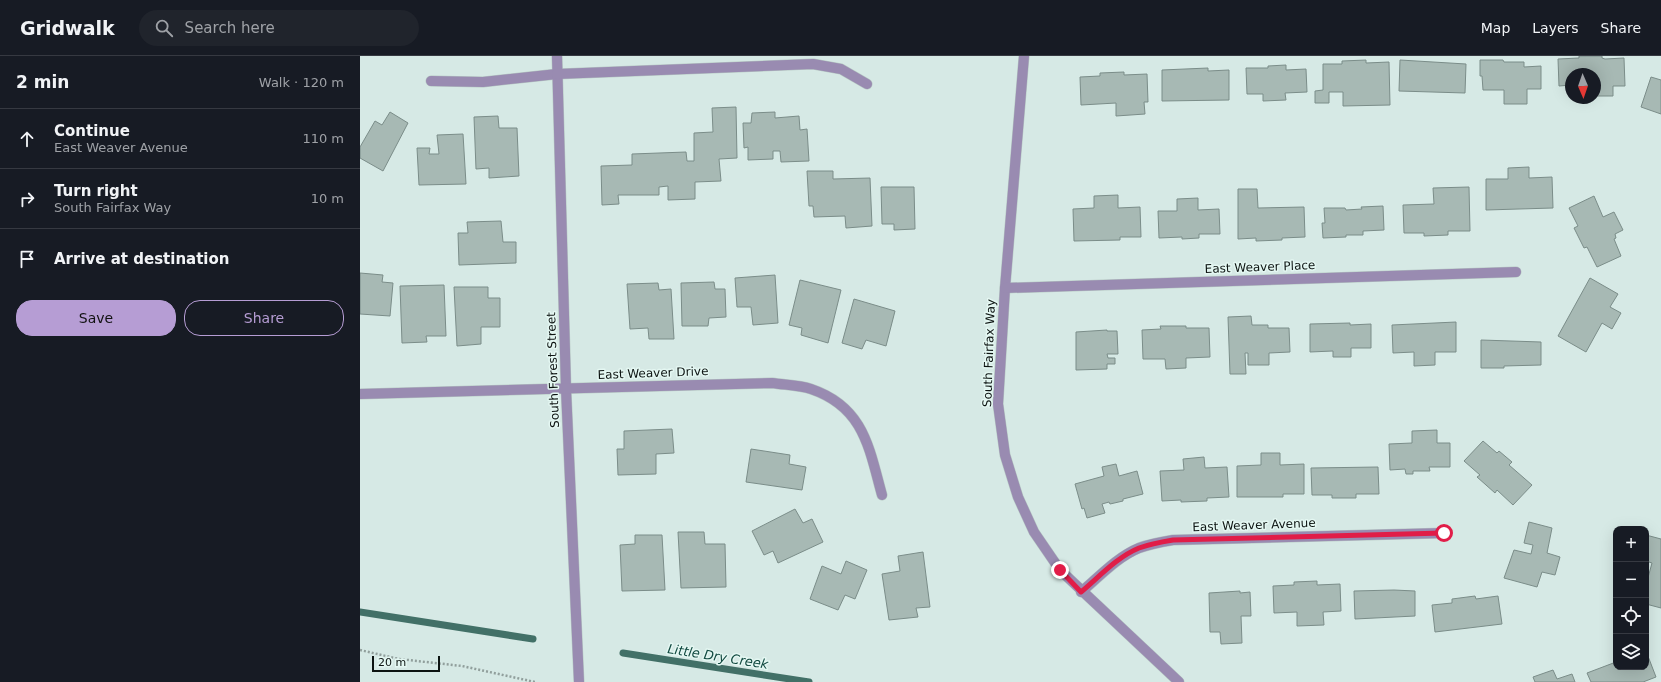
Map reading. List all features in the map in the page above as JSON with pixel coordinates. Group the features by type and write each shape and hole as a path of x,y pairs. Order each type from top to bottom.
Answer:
{"street":[{"name":"South Forest Street","path":"557,56 566,389 580,682"},
{"name":"South Fairfax Way","path":"1024,56 1005,288 998,404 1005,455 1018,497 1034,532 1060,570 1081,592 1179,682"},
{"path":"431,81 483,82 557,74 813,64 841,69 867,84"},
{"name":"East Weaver Place","path":"1005,288 1516,272"},
{"name":"East Weaver Drive","path":"360,394 772,383 810,389 830,397 843,406 864,433 882,495"},
{"name":"East Weaver Avenue","path":"1081,592 1112,566 1138,549 1152,544 1173,540 1444,533"}],"path":[{"path":"360,650 399,659 462,666 534,682"}],"building":[{"path":"1579,56 1602,56 1602,58 1605,59 1624,58 1625,86 1613,86 1613,96 1601,96 1601,68 1565,68 1565,86 1559,86 1558,59 1579,58"},
{"path":"1366,60 1366,63 1389,62 1390,105 1343,106 1343,92 1329,92 1329,103 1315,103 1315,91 1323,90 1323,64 1342,64 1342,61"},
{"path":"1400,60 1466,64 1465,93 1399,91"},
{"path":"1480,60 1524,62 1524,67 1541,66 1541,89 1527,89 1527,104 1504,104 1504,90 1483,90 1482,76 1480,76"},
{"path":"1286,65 1286,70 1306,69 1307,92 1285,93 1286,100 1263,101 1263,94 1247,94 1246,68 1268,68 1268,66"},
{"path":"1208,68 1208,71 1229,70 1229,100 1162,101 1162,70"},
{"path":"1124,72 1124,75 1147,74 1148,102 1144,102 1145,114 1116,116 1116,103 1081,105 1080,77 1100,76 1100,73"},
{"path":"1651,77 1661,80 1661,114 1641,107"},
{"path":"736,107 737,158 719,159 721,181 695,182 695,199 668,200 668,186 659,187 659,195 618,195 619,204 602,205 601,166 632,165 632,154 686,152 687,161 694,161 694,133 713,132 712,108"},
{"path":"390,112 408,123 383,171 360,158 360,147 375,121 382,125"},
{"path":"775,112 775,118 799,116 800,130 807,129 809,161 781,162 780,151 773,151 773,159 748,160 748,147 744,148 743,123 751,123 752,113"},
{"path":"498,116 499,128 517,128 519,176 489,178 489,168 476,169 474,117"},
{"path":"463,134 466,184 419,185 417,148 430,148 429,154 439,154 437,135"},
{"path":"1529,167 1529,178 1552,177 1553,208 1486,210 1486,179 1508,179 1508,168"},
{"path":"807,171 833,171 833,179 870,178 872,226 846,228 845,216 814,217 813,206 809,206"},
{"path":"881,187 914,187 915,229 894,230 894,224 882,224"},
{"path":"1469,187 1470,231 1448,231 1448,235 1424,236 1424,233 1404,233 1403,205 1434,204 1433,188"},
{"path":"1238,189 1257,189 1258,208 1304,207 1305,237 1256,241 1256,238 1238,239"},
{"path":"1118,195 1118,208 1140,207 1141,237 1120,237 1120,240 1074,241 1073,209 1094,208 1094,196"},
{"path":"1594,196 1603,217 1614,212 1623,230 1615,234 1616,238 1614,239 1621,256 1597,267 1587,247 1584,248 1574,228 1578,226 1569,208"},
{"path":"1198,198 1198,210 1219,209 1220,234 1199,234 1199,238 1159,238 1158,211 1177,211 1177,199"},
{"path":"1383,206 1384,230 1363,231 1363,235 1346,235 1346,237 1323,238 1322,223 1325,223 1324,208 1345,208 1346,210 1362,209 1361,207"},
{"path":"501,221 503,242 516,242 516,263 459,265 458,233 468,233 467,222"},
{"path":"360,273 383,275 382,282 393,283 390,316 360,314"},
{"path":"775,275 778,323 753,325 751,307 737,307 735,278"},
{"path":"1590,278 1618,294 1610,307 1621,313 1612,329 1602,323 1586,352 1558,336"},
{"path":"800,280 841,290 828,343 801,335 802,328 789,325"},
{"path":"714,282 715,289 725,289 726,317 709,318 708,326 682,326 681,283"},
{"path":"658,283 659,290 671,289 674,339 649,339 648,328 630,329 627,284"},
{"path":"444,285 446,336 426,336 427,342 402,343 400,286"},
{"path":"454,287 488,287 488,298 500,298 500,327 481,327 481,344 457,346"},
{"path":"854,299 895,311 886,346 866,340 862,349 842,343"},
{"path":"1251,316 1252,325 1268,325 1268,328 1289,328 1290,352 1269,353 1269,365 1248,365 1248,353 1245,353 1246,374 1230,374 1228,317"},
{"path":"1456,322 1456,352 1435,352 1435,365 1414,366 1414,352 1393,353 1392,325"},
{"path":"1350,323 1350,325 1371,324 1371,348 1351,348 1351,357 1333,357 1333,351 1310,352 1310,324"},
{"path":"1160,326 1209,328 1210,357 1186,358 1186,368 1166,369 1165,359 1143,359 1142,330 1161,329"},
{"path":"1107,330 1117,331 1118,354 1107,354 1108,358 1115,358 1115,364 1107,364 1107,369 1076,370 1076,332"},
{"path":"1481,340 1541,342 1541,365 1481,368"},
{"path":"672,429 674,453 656,454 656,474 618,475 617,449 624,449 624,431"},
{"path":"1437,430 1437,443 1450,443 1450,467 1429,467 1430,471 1413,471 1413,474 1406,474 1405,469 1390,470 1389,444 1412,443 1412,431"},
{"path":"1483,441 1497,453 1499,451 1512,462 1509,465 1532,485 1513,505 1497,490 1495,493 1477,477 1480,475 1464,461"},
{"path":"751,449 790,455 789,464 806,467 802,490 746,482"},
{"path":"1261,453 1280,453 1280,465 1304,464 1304,494 1283,494 1283,497 1237,497 1237,466 1261,465"},
{"path":"1204,457 1205,468 1227,467 1229,497 1207,498 1207,501 1162,501 1160,471 1184,470 1183,459"},
{"path":"1116,464 1119,476 1137,471 1143,494 1123,499 1123,501 1102,504 1105,513 1087,518 1084,508 1082,509 1075,484 1104,476 1102,467"},
{"path":"1378,467 1379,494 1356,494 1356,498 1332,498 1332,495 1312,495 1311,468"},
{"path":"795,509 803,523 812,519 823,542 778,563 773,551 764,555 752,531"},
{"path":"1529,522 1552,528 1547,553 1560,557 1555,575 1542,572 1537,587 1504,578 1514,550 1531,554 1533,545 1524,543"},
{"path":"678,532 704,532 705,544 725,544 726,587 681,588"},
{"path":"635,535 662,535 665,590 622,591 620,545 635,544"},
{"path":"1649,536 1661,539 1661,608 1649,605 1649,574 1652,563 1649,562"},
{"path":"923,552 930,607 916,608 918,617 889,620 882,574 900,571 898,556"},
{"path":"846,561 867,570 855,599 845,595 838,610 810,599 822,566 841,574"},
{"path":"1317,581 1317,585 1340,584 1341,611 1323,612 1324,625 1297,626 1297,612 1274,613 1273,586 1294,585 1294,582"},
{"path":"1240,591 1240,593 1250,592 1251,616 1241,616 1242,643 1221,644 1220,632 1210,632 1209,593"},
{"path":"1354,591 1415,591 1415,616 1355,619"},
{"path":"1475,596 1476,599 1498,596 1502,624 1435,632 1432,605 1452,603 1452,599"},
{"path":"1649,659 1656,677 1643,682 1591,682 1587,673 1613,663 1613,670 1649,670"},
{"path":"1553,670 1557,679 1572,674 1575,682 1535,682 1533,677"}],"waterway":[{"name":"Little Dry Creek","path":"360,612 533,639"},
{"name":"Little Dry Creek","path":"623,653 809,682"}],"route":[{"path":"1060,570 1081,592 1112,566 1138,549 1152,544 1173,540 1444,533"}]}
